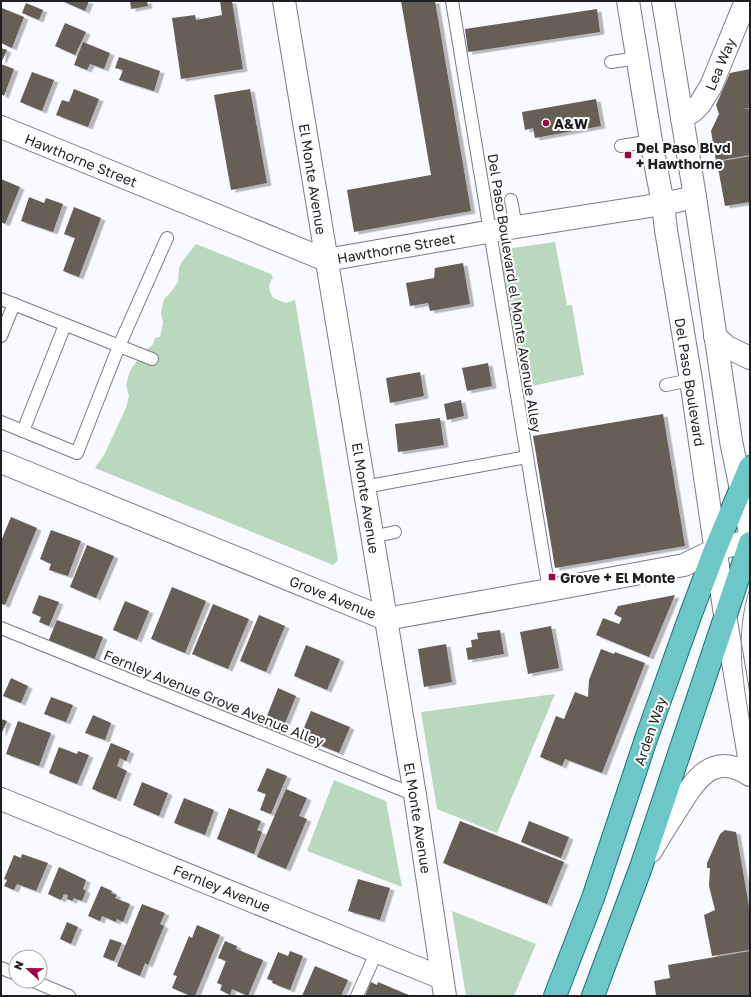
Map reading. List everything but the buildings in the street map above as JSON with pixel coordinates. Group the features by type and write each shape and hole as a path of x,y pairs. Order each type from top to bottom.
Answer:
{"main road":[{"name":"El Monte Avenue","path":"284,1 415,795 444,987"},
{"name":"Del Paso Boulevard","path":"628,1 663,204 691,380 725,615 750,763"},
{"path":"663,1 695,197 731,441 750,533"},
{"name":"Lea Way","path":"682,118 693,111 709,91 746,1"},
{"name":"Hawthorne Street","path":"1,128 326,260 516,227 663,204 695,197"},
{"path":"715,336 727,347 750,358"},
{"name":"Grove Avenue","path":"1,462 386,619 684,565 715,550 750,540"},
{"name":"Arden Way","path":"556,996 587,915 655,714 715,550 750,467"},
{"path":"582,996 596,988 641,867 750,543"},
{"path":"641,867 689,790 702,774 709,770 724,766 741,770 750,776"},
{"name":"Fernley Avenue","path":"1,799 377,951 444,987"}],"lane":[{"name":"Del Paso Boulevard el Monte Avenue Alley","path":"452,1 549,590"},
{"path":"611,62 638,58"},
{"path":"621,146 651,141"},
{"path":"511,200 516,227"},
{"path":"1,422 77,453 119,346 167,238"},
{"path":"1,299 152,359"},
{"path":"1,336 14,304"},
{"path":"23,431 65,325"},
{"path":"666,385 691,380"},
{"path":"364,487 527,456"},
{"path":"372,537 396,532"},
{"name":"Fernley Avenue Grove Avenue Alley","path":"1,628 415,795"},
{"path":"357,996 377,951"},
{"path":"48,987 69,996"}],"green space":[{"path":"555,242 567,305 572,305 584,375 522,388 500,250"},
{"path":"196,244 271,274 273,278 269,288 273,298 286,303 295,300 338,560 333,565 95,468 105,453 126,408 129,396 126,385 131,369 137,361 142,349 150,348 155,338 160,337 163,323 161,313 163,302 178,282 181,263"},
{"path":"555,694 497,833 437,809 421,712"},
{"path":"334,780 386,801 402,887 307,851"},
{"path":"452,911 536,944 514,996 466,996"}],"tram line":[{"path":"750,588 745,605 741,638 741,655 750,723"}],"place":[{"name":"A&W","path":"546,123"},
{"name":"Del Paso Blvd + Hawthorne","path":"628,155"},
{"name":"Grove + El Monte","path":"552,577"}]}
